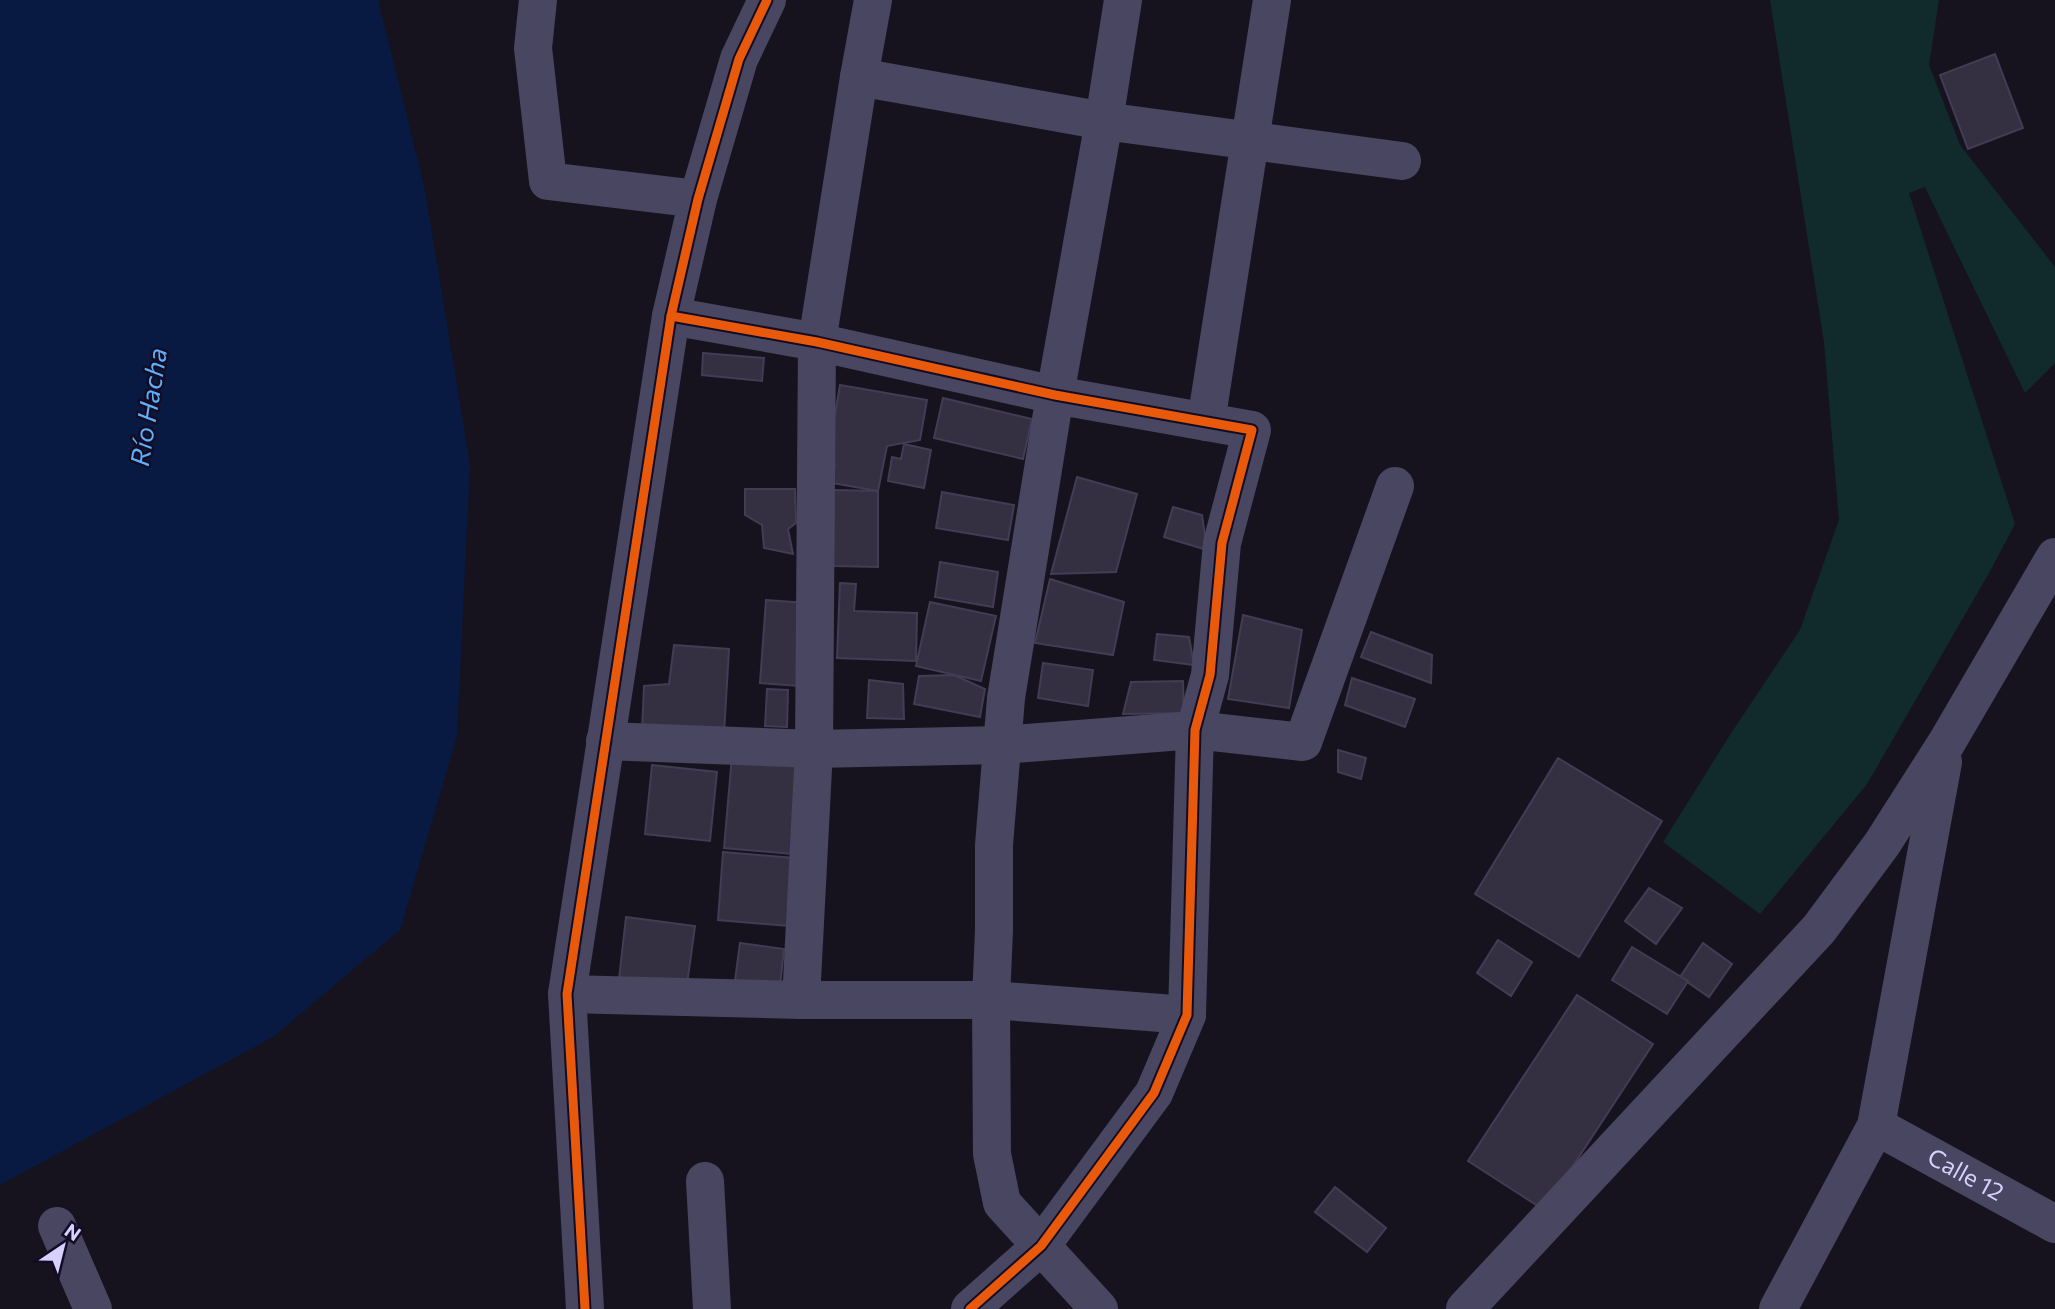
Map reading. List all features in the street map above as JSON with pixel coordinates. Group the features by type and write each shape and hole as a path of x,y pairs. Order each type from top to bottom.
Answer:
{"street":[{"path":"538,0 533,48 548,181 698,199"},
{"path":"585,1309 567,995 671,316 698,199 739,59 767,0"},
{"path":"801,1000 814,749 817,342 873,0"},
{"path":"1099,1309 1002,1203 992,1154 991,1000 994,845 1006,698 1123,0"},
{"path":"1206,422 1272,0"},
{"path":"859,77 1104,121 1402,161"},
{"path":"671,316 817,342 1055,394 1252,430 1222,543 1210,675 1195,730 1187,1015 1154,1093 1041,1246 970,1309"},
{"path":"605,741 814,749 1002,745 1195,730 1303,741 1395,486"},
{"path":"1465,1309 1819,929 1882,844 1947,743 2055,557"},
{"path":"1778,1309 1876,1126 1947,743"},
{"path":"567,995 801,1000 991,1000 1187,1015"},
{"name":"Calle 12","path":"1876,1126 2055,1224"},
{"path":"705,1181 712,1309"},
{"path":"57,1226 93,1309"}],"green space":[{"path":"1770,0 1939,0 1929,65 1960,145 2055,267 2055,363 2025,393 1925,187 1909,193 2015,524 1867,784 1760,914 1663,842 1800,630 1839,520 1824,342"}],"water":[{"name":"Río Hacha","path":"0,0 378,0 424,185 470,464 457,736 400,930 273,1037 0,1185"}],"building":[{"path":"1995,54 2023,128 1968,149 1940,75"},
{"path":"703,353 764,358 762,381 702,375"},
{"path":"840,385 927,400 920,440 887,446 878,491 832,483 835,464 827,462"},
{"path":"943,398 1032,419 1023,459 934,438"},
{"path":"904,444 931,450 924,488 888,481 892,457 901,459"},
{"path":"1077,477 1137,494 1116,572 1051,574"},
{"path":"745,489 795,489 796,523 788,529 793,554 764,548 762,525 745,515"},
{"path":"834,490 878,491 878,567 833,566"},
{"path":"942,492 1014,505 1008,540 936,528"},
{"path":"1173,507 1202,515 1207,550 1164,537"},
{"path":"940,562 998,572 993,607 935,597"},
{"path":"1050,579 1124,602 1113,655 1035,643"},
{"path":"840,583 856,584 854,611 917,613 916,661 837,658"},
{"path":"766,600 807,603 800,686 760,683"},
{"path":"930,602 996,616 981,681 916,666"},
{"path":"1243,615 1302,630 1289,708 1228,699"},
{"path":"1371,632 1432,655 1431,683 1361,657"},
{"path":"1157,634 1189,637 1194,665 1154,660"},
{"path":"674,645 729,649 724,734 642,731 644,686 669,684"},
{"path":"1043,663 1093,670 1088,706 1038,698"},
{"path":"954,675 985,689 980,717 914,704 919,676"},
{"path":"1352,678 1415,699 1405,727 1345,705"},
{"path":"869,680 903,684 904,719 867,718"},
{"path":"1183,681 1184,713 1123,714 1131,682"},
{"path":"767,689 788,690 787,727 765,726"},
{"path":"1338,750 1366,758 1361,779 1338,772"},
{"path":"732,756 800,763 792,854 724,848"},
{"path":"1558,758 1662,821 1579,957 1475,894"},
{"path":"652,765 717,772 710,841 645,834"},
{"path":"723,852 794,858 789,926 718,920"},
{"path":"1649,888 1682,908 1656,944 1625,921"},
{"path":"626,917 695,926 686,992 618,988"},
{"path":"1498,940 1532,962 1511,996 1477,973"},
{"path":"740,943 784,949 779,994 734,988"},
{"path":"1703,943 1732,964 1709,997 1680,977"},
{"path":"1632,947 1688,981 1667,1014 1612,980"},
{"path":"1577,995 1653,1044 1544,1210 1468,1161"},
{"path":"1335,1187 1386,1228 1367,1252 1315,1212"}],"cycle path":[{"path":"585,1309 567,994 671,316 698,199 739,59 767,0"},
{"path":"671,316 817,342 1055,395 1252,430 1222,543 1210,675 1195,730 1187,1015 1154,1093 1041,1246 970,1309"}]}
